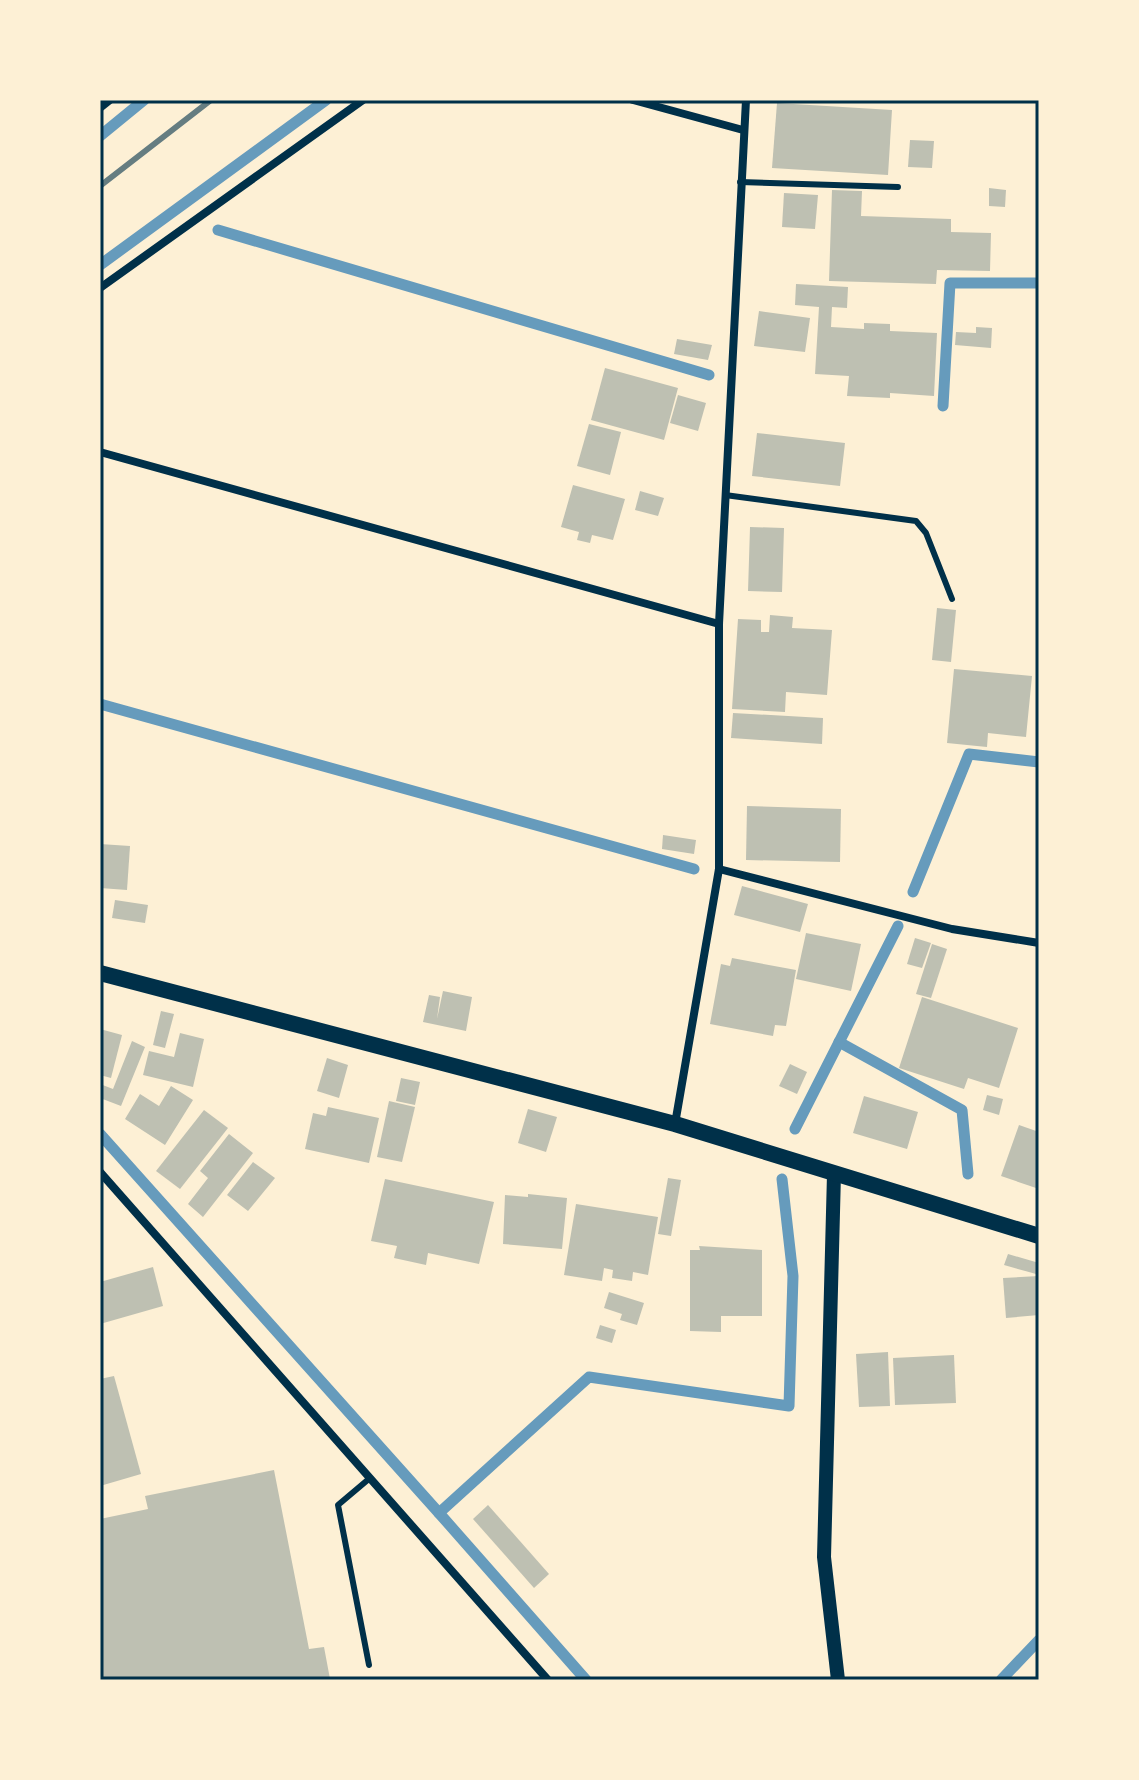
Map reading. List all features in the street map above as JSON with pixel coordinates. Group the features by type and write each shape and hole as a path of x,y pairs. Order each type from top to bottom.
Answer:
{"main road":[{"path":"100,973 675,1124 1039,1236"}],"street":[{"path":"100,108 110,100"},
{"path":"100,288 363,100"},
{"path":"633,100 743,130"},
{"path":"675,1124 719,869 719,624 746,100"},
{"path":"100,452 719,624"},
{"path":"719,869 952,929 1039,943"},
{"path":"100,1172 548,1680"},
{"path":"834,1174 824,1557 838,1680"}],"lane":[{"path":"740,182 898,187"},
{"path":"725,495 916,521 926,533 952,599"},
{"path":"369,1665 338,1505 370,1478"}],"building":[{"path":"777,103 892,110 888,175 772,168"},
{"path":"910,140 934,141 932,168 908,167"},
{"path":"989,188 1006,190 1005,207 989,206"},
{"path":"832,190 862,191 861,216 951,219 951,232 991,233 990,271 937,270 936,284 829,281"},
{"path":"784,193 818,195 815,229 782,227"},
{"path":"796,284 848,287 847,308 832,307 831,327 864,329 864,323 890,324 890,331 937,333 934,396 890,393 890,398 847,396 849,376 815,374 819,307 795,305"},
{"path":"759,311 810,318 805,352 754,346"},
{"path":"976,327 992,328 991,348 955,345 956,332 976,333"},
{"path":"677,339 712,345 708,360 674,354"},
{"path":"605,368 678,388 664,440 591,420"},
{"path":"678,395 706,403 698,431 670,423"},
{"path":"589,424 621,432 610,475 577,466"},
{"path":"757,433 845,443 840,486 752,476"},
{"path":"573,485 625,499 613,540 592,535 590,543 577,540 579,532 561,527"},
{"path":"640,491 664,498 658,516 635,510"},
{"path":"750,527 784,528 782,592 748,591"},
{"path":"937,608 956,610 951,662 932,660"},
{"path":"770,615 793,617 792,628 832,630 827,695 786,692 785,712 732,709 738,619 761,620 761,632 769,632"},
{"path":"954,669 1032,676 1026,737 988,733 987,747 947,743"},
{"path":"733,713 823,718 822,744 731,738"},
{"path":"747,806 841,809 840,862 746,860"},
{"path":"663,835 696,840 694,854 662,849"},
{"path":"100,844 130,846 127,890 100,888"},
{"path":"742,886 808,904 800,932 734,915"},
{"path":"115,900 148,905 145,923 112,918"},
{"path":"806,933 861,944 851,991 796,979"},
{"path":"915,938 931,943 922,968 907,964"},
{"path":"932,944 947,949 931,998 916,994"},
{"path":"732,958 796,970 786,1026 775,1025 773,1036 710,1024 721,964 730,966"},
{"path":"443,991 472,997 466,1031 423,1022 429,995 440,997 437,1019"},
{"path":"922,997 1018,1028 999,1088 968,1078 964,1089 899,1068"},
{"path":"161,1011 174,1014 165,1048 153,1045"},
{"path":"100,1029 122,1035 111,1078 100,1075"},
{"path":"180,1033 204,1039 193,1087 143,1075 149,1051 174,1057"},
{"path":"132,1041 145,1047 121,1106 100,1098 100,1084 113,1089"},
{"path":"327,1058 348,1065 339,1098 317,1091"},
{"path":"790,1064 807,1072 797,1094 779,1086"},
{"path":"401,1078 420,1082 415,1105 396,1101"},
{"path":"171,1086 193,1100 165,1145 125,1119 140,1094 159,1106"},
{"path":"987,1095 1003,1099 999,1115 983,1110"},
{"path":"864,1096 918,1112 907,1149 853,1133"},
{"path":"389,1101 415,1107 402,1162 377,1157"},
{"path":"328,1107 379,1118 369,1163 305,1149 313,1113 326,1116"},
{"path":"528,1109 557,1117 546,1152 518,1143"},
{"path":"204,1110 228,1128 180,1189 156,1171"},
{"path":"1019,1125 1039,1132 1039,1189 1001,1176"},
{"path":"229,1134 253,1153 203,1217 188,1204 208,1178 200,1171"},
{"path":"253,1162 275,1178 248,1211 227,1195"},
{"path":"668,1178 681,1180 671,1236 658,1234"},
{"path":"385,1179 494,1202 479,1264 428,1253 426,1265 394,1258 397,1246 371,1241"},
{"path":"528,1194 567,1198 562,1249 503,1244 505,1195 528,1197"},
{"path":"576,1204 658,1217 648,1275 633,1272 632,1281 612,1278 613,1270 604,1268 602,1281 564,1275"},
{"path":"699,1246 762,1250 762,1316 721,1316 721,1332 690,1331 690,1250 700,1250"},
{"path":"1008,1254 1039,1263 1036,1274 1004,1265"},
{"path":"153,1267 163,1306 100,1324 100,1282"},
{"path":"1039,1276 1039,1315 1006,1318 1003,1278"},
{"path":"609,1292 644,1303 637,1325 620,1320 622,1314 604,1308"},
{"path":"600,1325 616,1330 612,1343 596,1338"},
{"path":"888,1352 890,1406 859,1407 856,1354"},
{"path":"954,1355 956,1403 895,1405 893,1358"},
{"path":"114,1376 141,1474 100,1486 100,1379"},
{"path":"274,1470 309,1649 324,1647 330,1679 100,1680 100,1519 148,1509 145,1496"},
{"path":"488,1505 549,1574 534,1588 473,1519"}],"waterway":[{"path":"100,136 144,100"},
{"path":"100,265 326,100"},
{"path":"218,230 709,375"},
{"path":"943,406 950,283 1039,283"},
{"path":"100,704 694,869"},
{"path":"913,892 969,754 1039,762"},
{"path":"795,1129 898,926"},
{"path":"839,1042 962,1110 968,1174"},
{"path":"100,1134 439,1513"},
{"path":"586,1680 439,1513 589,1377 789,1406 793,1276 782,1179"},
{"path":"1001,1680 1039,1640"}],"railway":[{"path":"100,186 211,100"}]}
